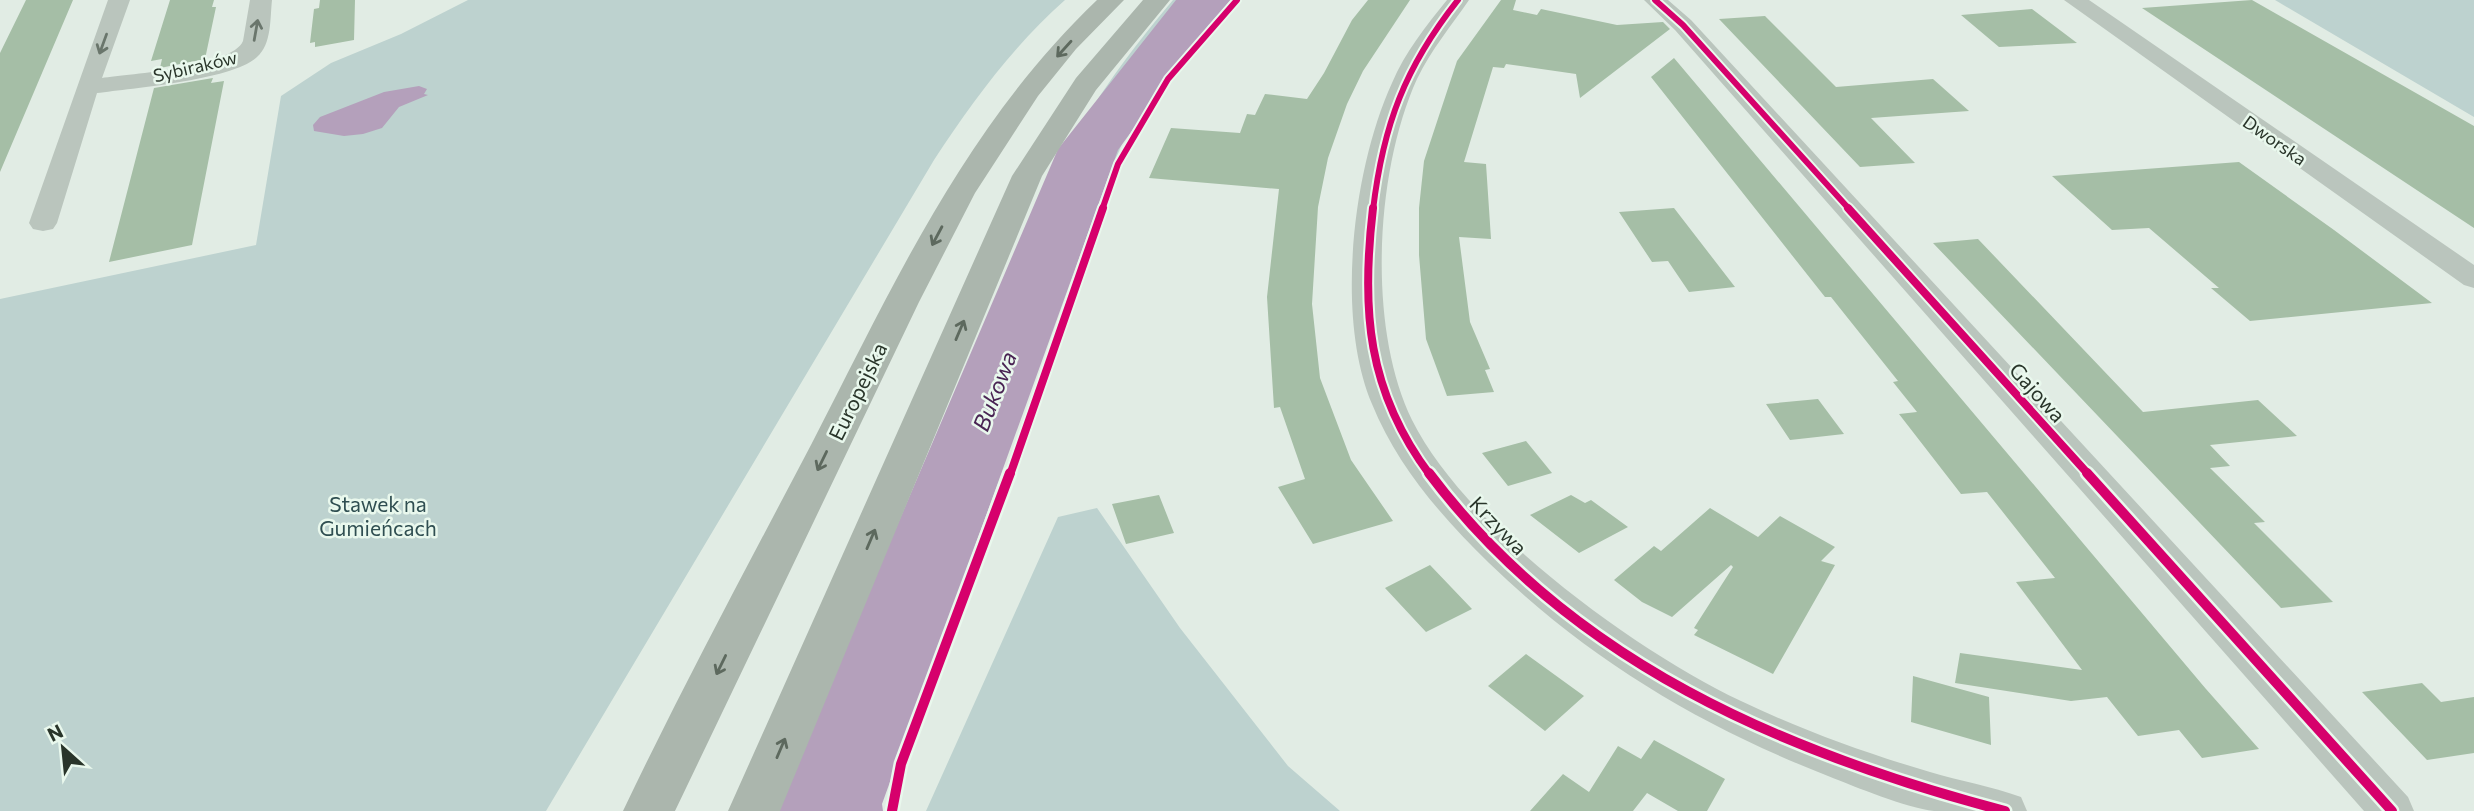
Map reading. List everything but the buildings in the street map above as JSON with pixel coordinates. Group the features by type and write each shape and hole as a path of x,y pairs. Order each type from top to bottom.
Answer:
{"main road":[{"name":"Europejska","path":"649,811 899,306 978,161 1038,78 1111,0"},
{"path":"754,811 1027,176 1056,125 1091,75 1157,0"}],"street":[{"path":"43,223 87,87 119,0"},
{"name":"Sybiraków","path":"87,87 206,67 241,57 254,46 261,0"},
{"name":"Krzywa","path":"1458,0 1415,60 1397,92 1378,156 1370,231 1367,310 1371,344 1387,401 1415,453 1442,490 1503,556 1577,621 1641,666 1734,719 1795,747 1881,778 2005,811"},
{"name":"Gajowa","path":"1655,0 1683,24 2392,811"},
{"name":"Dworska","path":"2076,0 2474,279"}],"green space":[{"name":"Stawek na Gumieńcach","path":"468,0 1065,0 1028,36 994,76 934,160 546,811 0,811 0,299 256,245 281,96 331,63 401,34"},
{"path":"1173,0 1230,0 1170,58 1141,96 1109,176 1052,177 1107,85"},
{"path":"2275,0 2474,0 2474,117"},
{"path":"1097,508 1180,628 1288,766 1340,811 926,811 1058,517"}],"shaded area":[{"path":"419,86 427,89 424,94 428,95 399,107 382,128 344,136 314,131 313,125 320,117 384,92"}],"waterway":[{"name":"Bukowa","path":"831,811 830,804 1088,149 1191,14 1206,0"}],"cycle path":[{"path":"892,811 901,764 990,531 1118,164 1168,79 1237,0"},
{"path":"1458,0 1419,53 1395,104 1380,159 1369,243 1367,301 1374,359 1396,422 1421,463 1484,536 1541,589 1599,636 1660,677 1724,712 1790,743 1859,769 2005,811"},
{"path":"1655,0 1683,25 2392,811"}]}
